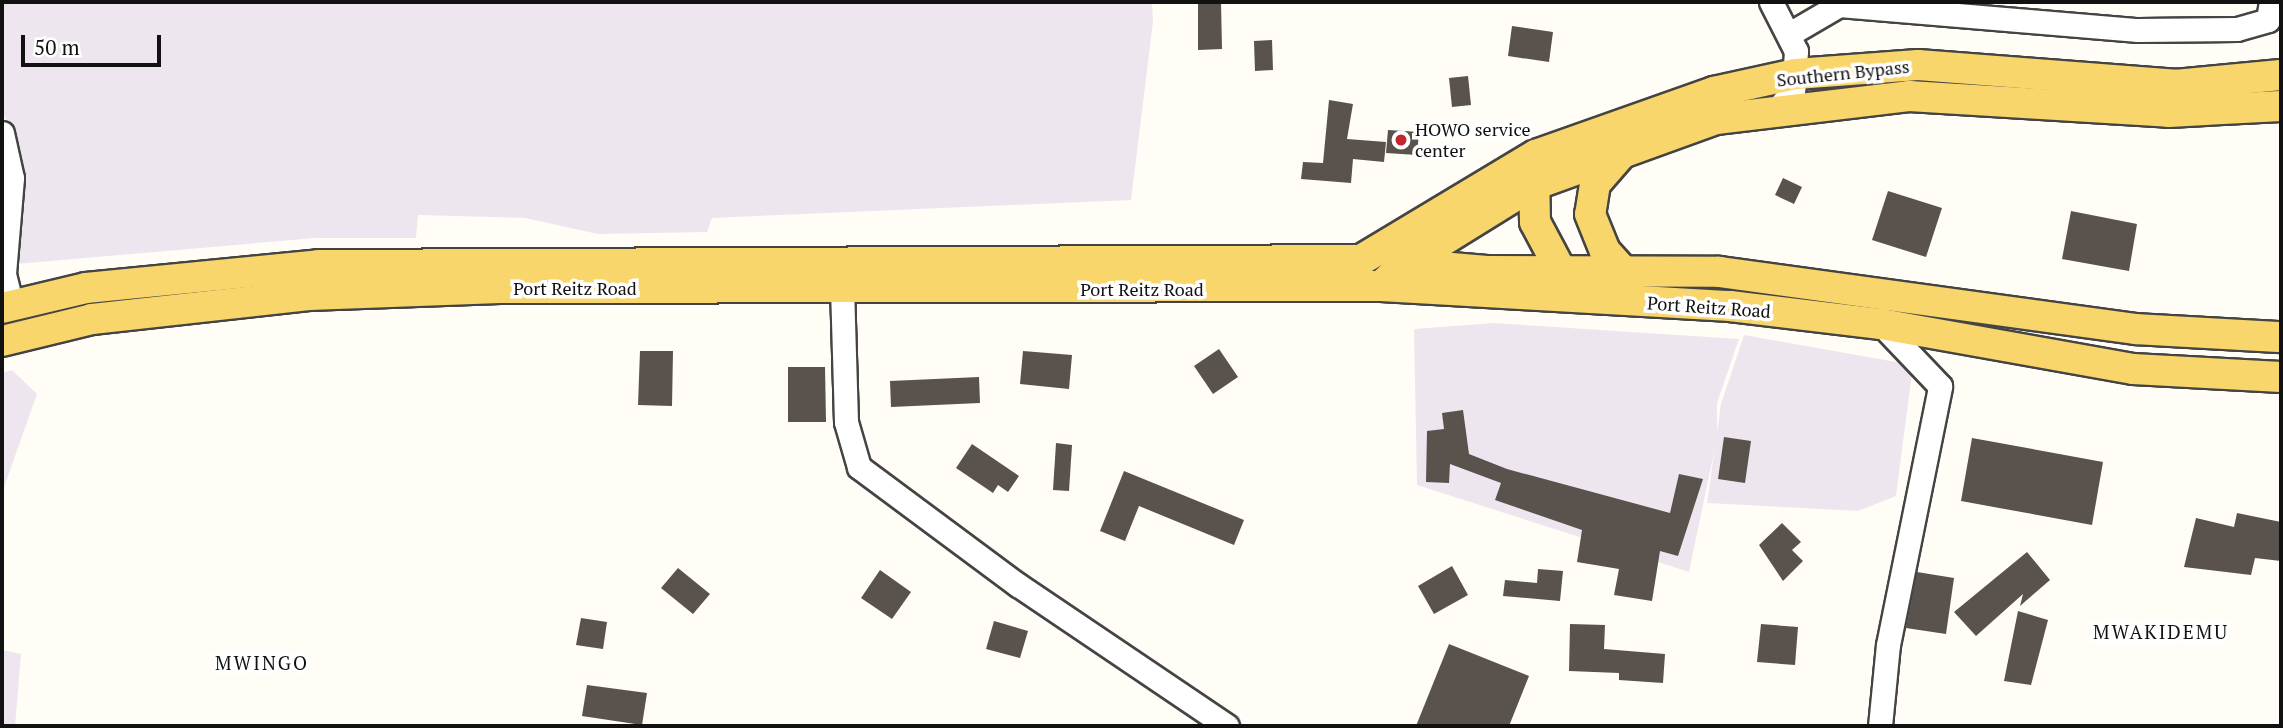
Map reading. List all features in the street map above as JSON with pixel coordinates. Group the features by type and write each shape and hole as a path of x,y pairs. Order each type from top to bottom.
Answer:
{"main road":[{"name":"Southern Bypass","path":"1361,260 1536,155 1714,92 1796,74 1918,65 2175,85 2281,75"},
{"name":"Southern Bypass","path":"1381,286 1405,264 1531,186 1637,144 1779,107 1909,96 2169,112 2281,106"},
{"path":"1623,271 1593,225 1591,197 1607,163 1637,144"},
{"path":"1536,155 1531,186 1544,250 1561,271"},
{"path":"7,307 86,288 318,265 1361,260"},
{"name":"Port Reitz Road","path":"1405,264 1561,271 1719,272 2136,330 2281,337"},
{"name":"Port Reitz Road","path":"2,341 92,319 309,295 842,287 1381,286 1730,306 1881,324 2133,369 2281,377"}],"street":[{"path":"1771,2 1791,33 1796,74 1779,107"},
{"path":"1791,33 1839,5 2138,30 2237,29 2268,20 2271,2"},
{"path":"2,132 12,178 4,274 7,307"},
{"name":"Port Reitz Road","path":"1361,260 1405,264"},
{"path":"842,287 846,422 859,467 1018,585 1227,726"},
{"path":"1880,726 1888,645 1940,386 1881,324"}],"shaded area":[{"path":"2,2 1152,2 1153,22 1131,200 712,218 707,232 598,234 525,218 418,215 416,238 316,238 16,264 22,169 3,112"},
{"path":"1494,323 1739,339 1717,403 1717,438 1689,572 1417,485 1414,329"},
{"path":"1744,335 1913,365 1896,496 1858,511 1707,503 1721,404"},
{"path":"12,370 37,394 2,493 2,373"},
{"path":"2,650 21,654 15,726 2,726"}],"building":[{"path":"1198,2 1221,2 1222,49 1198,50"},
{"path":"1512,26 1553,32 1549,62 1508,56"},
{"path":"1272,40 1273,70 1255,71 1254,41"},
{"path":"1468,76 1471,105 1452,107 1449,78"},
{"path":"1329,100 1353,104 1347,139 1386,142 1384,162 1353,159 1351,183 1301,179 1303,162 1323,163"},
{"path":"1388,130 1419,132 1417,155 1386,153"},
{"path":"1783,178 1802,187 1794,204 1775,195"},
{"path":"1888,191 1942,208 1926,257 1872,240"},
{"path":"2071,211 2137,224 2129,271 2062,259"},
{"path":"1219,349 1238,377 1213,394 1194,366"},
{"path":"640,351 673,351 672,406 638,405"},
{"path":"1023,351 1072,355 1069,389 1020,384"},
{"path":"788,367 825,367 826,422 788,422"},
{"path":"979,377 980,403 891,407 890,381"},
{"path":"1463,410 1469,454 1507,469 1670,513 1679,474 1703,479 1678,556 1660,551 1652,601 1614,595 1619,569 1577,562 1582,530 1495,500 1501,483 1450,464 1449,483 1426,482 1427,431 1444,429 1442,413"},
{"path":"1724,437 1751,441 1745,483 1718,479"},
{"path":"1972,438 2103,462 2092,525 1961,501"},
{"path":"1056,443 1072,445 1069,491 1053,490"},
{"path":"972,444 1019,476 1008,492 998,485 993,493 956,468"},
{"path":"1124,471 1244,520 1234,545 1139,506 1125,541 1100,531"},
{"path":"2237,513 2281,522 2281,561 2255,558 2251,575 2184,567 2196,518 2234,527"},
{"path":"1782,523 1801,542 1792,550 1803,561 1783,581 1759,545"},
{"path":"2027,552 2050,580 2020,606 2023,594 1976,636 1954,612"},
{"path":"1452,566 1468,595 1434,614 1418,586"},
{"path":"678,568 710,594 693,614 661,588"},
{"path":"1538,569 1563,571 1560,601 1503,596 1505,580 1537,583"},
{"path":"880,570 911,592 892,619 861,598"},
{"path":"1917,572 1954,578 1946,634 1906,628"},
{"path":"2018,611 2048,620 2031,685 2004,681"},
{"path":"581,618 607,622 603,649 576,645"},
{"path":"994,621 1028,631 1020,658 986,649"},
{"path":"1570,624 1605,625 1604,649 1665,654 1663,683 1619,680 1619,673 1569,671"},
{"path":"1761,624 1798,627 1795,665 1757,662"},
{"path":"1449,644 1529,676 1509,726 1416,726"},
{"path":"587,685 647,693 642,725 582,716"}],"place":[{"name":"HOWO service center","path":"1401,140"}],"district":[{"name":"MWAKIDEMU","path":"2161,632"},
{"name":"MWINGO","path":"262,663"}]}
